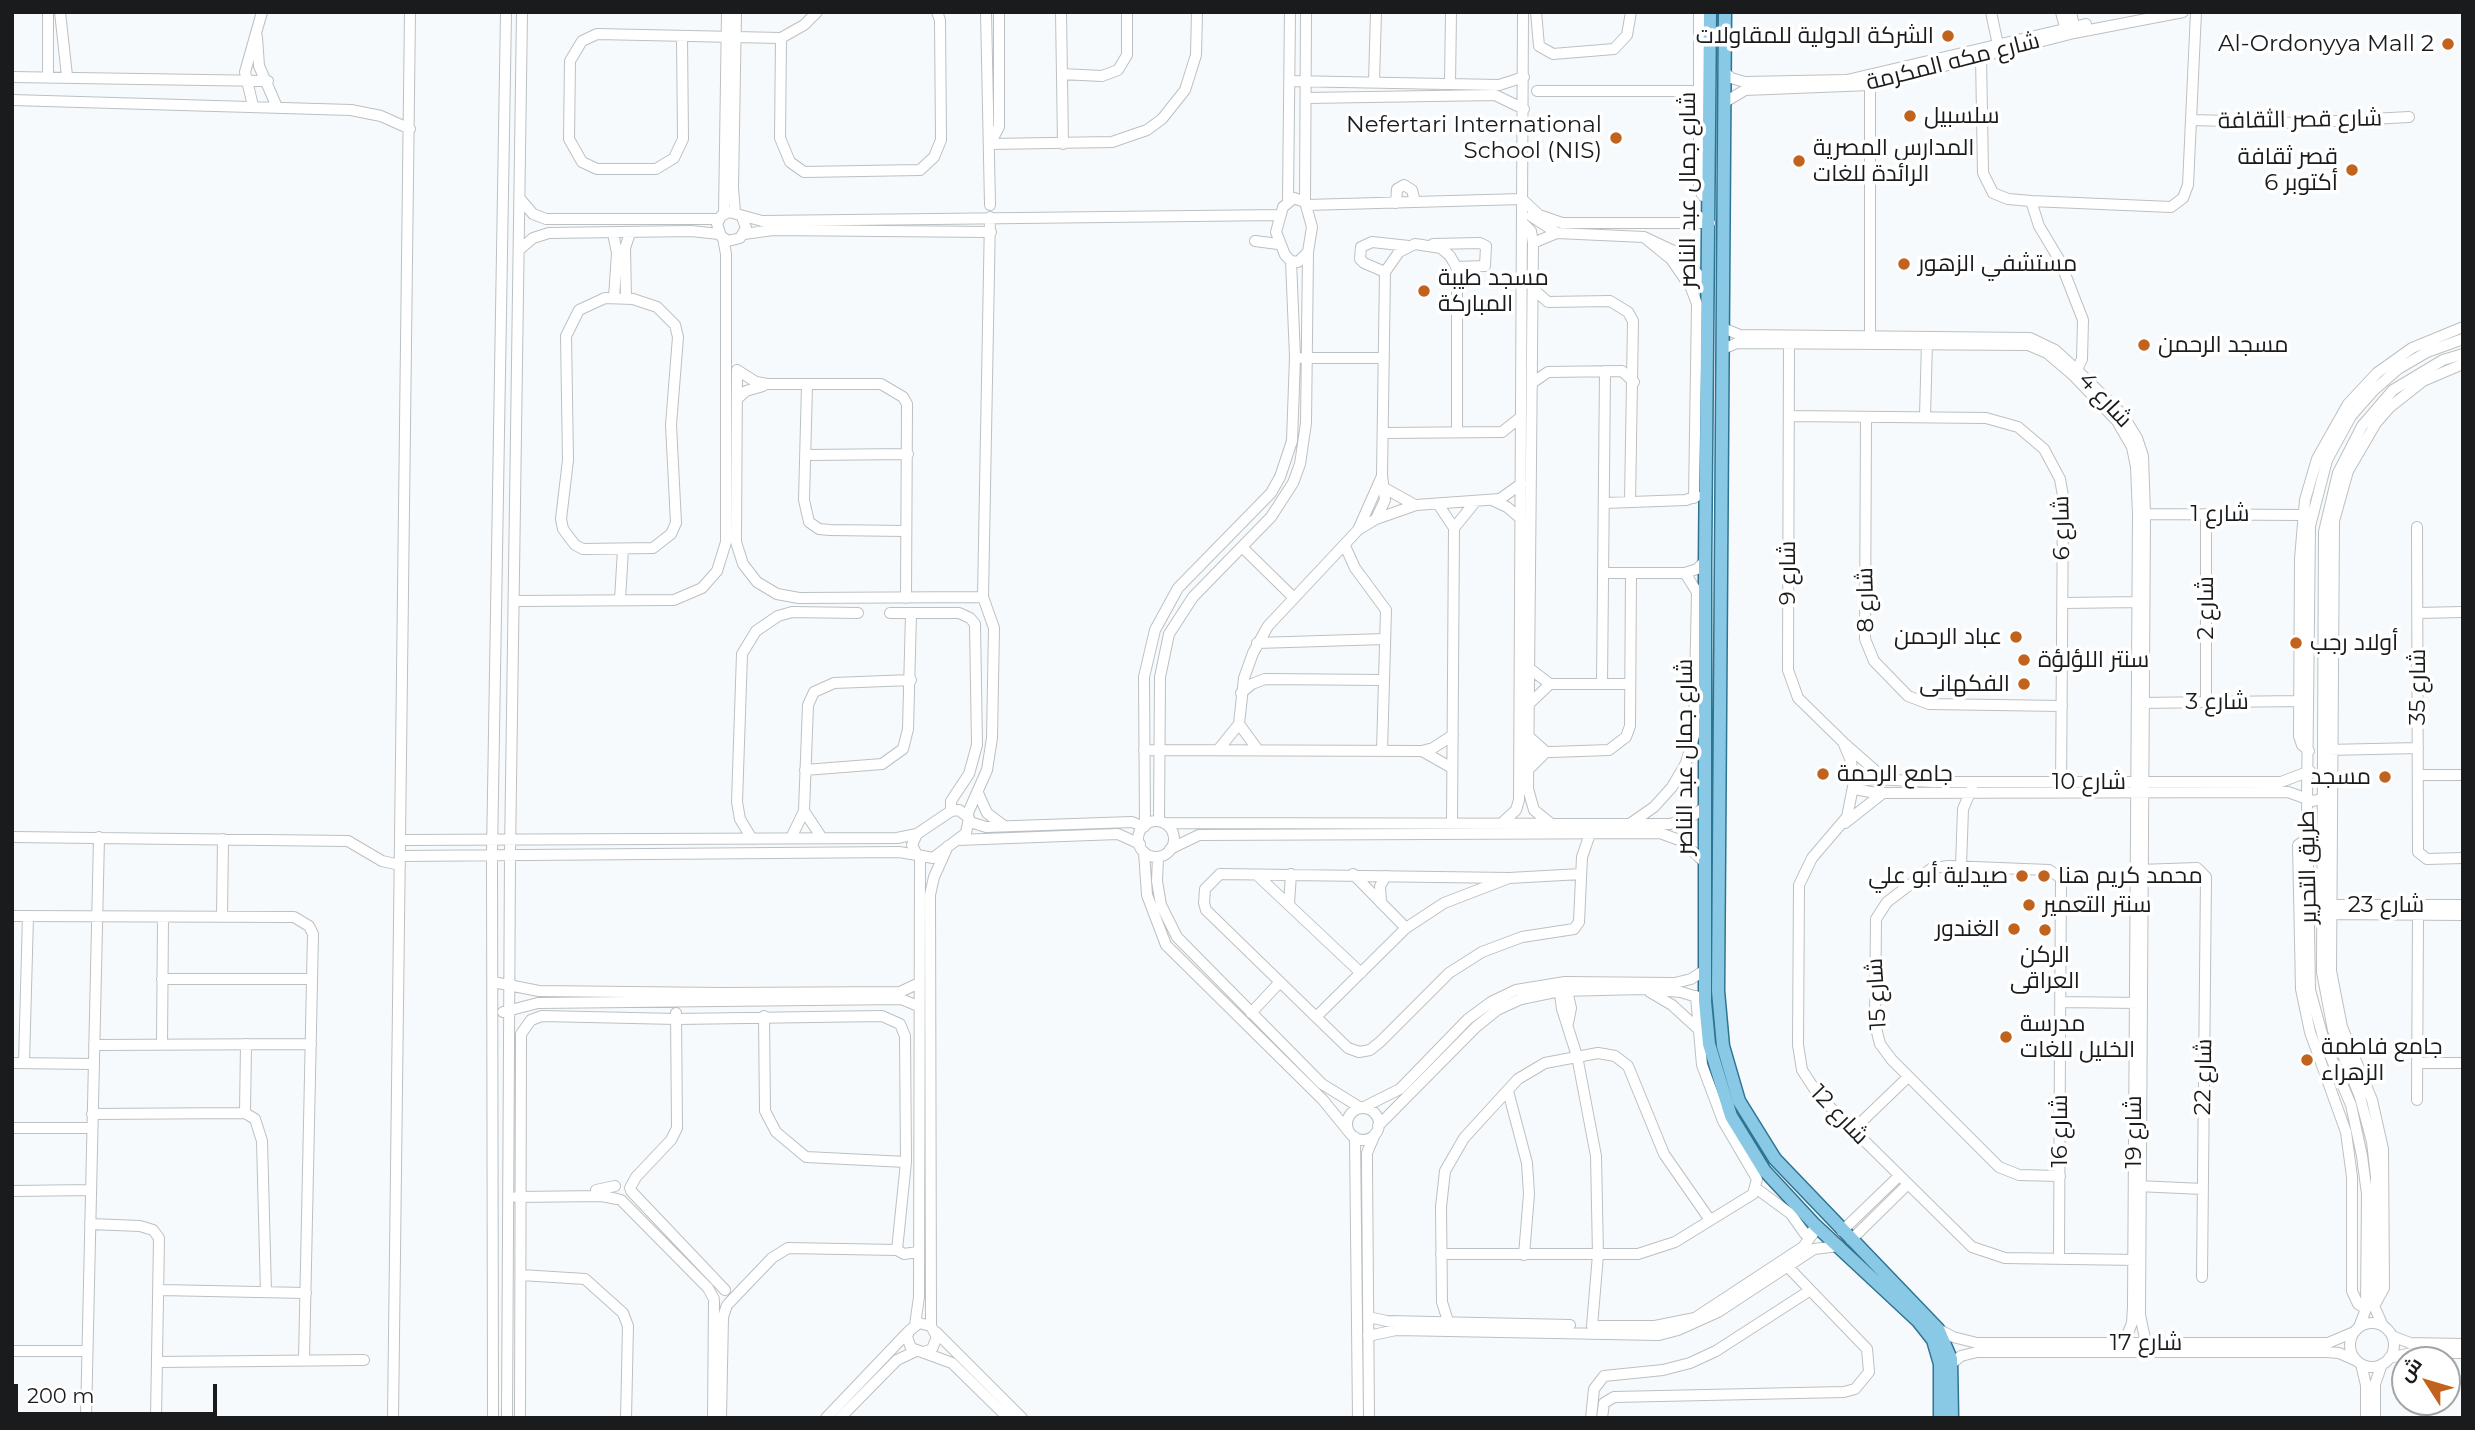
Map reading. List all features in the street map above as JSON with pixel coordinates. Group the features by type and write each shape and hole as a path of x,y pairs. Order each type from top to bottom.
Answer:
{"main road":[{"name":"شارع جمال عبد الناصر","path":"1710,12 1704,91 1710,198 1706,653 1712,681 1718,991 1723,1046 1739,1101 1761,1141 1933,1340 1940,1364 1942,1417"},
{"name":"شارع جمال عبد الناصر","path":"1725,12 1719,653 1712,681 1706,806 1705,970 1700,998 1713,1060 1731,1116 1764,1170 1817,1226 1844,1239 1938,1329 1948,1349 1951,1364 1942,1417"},
{"path":"1706,653 1712,656 1719,653"}],"street":[{"path":"48,12 48,77"},
{"path":"60,12 67,76"},
{"path":"253,106 246,66 257,37 261,12"},
{"path":"393,1418 410,12"},
{"path":"494,1418 492,854 506,12"},
{"path":"507,1418 510,839 522,12"},
{"path":"515,601 674,600 689,595 712,577 723,557 726,542 726,254 721,236 730,215 731,37 727,12"},
{"path":"731,37 736,12"},
{"path":"682,36 683,139 674,158 656,169 597,169 582,162 569,139 570,61 577,46 597,34 781,38 804,25 817,12"},
{"path":"781,38 780,138 790,162 804,172 920,170 934,158 941,139 940,20 937,12"},
{"path":"986,12 990,205"},
{"path":"990,144 999,127 999,12"},
{"path":"1061,12 1063,144"},
{"path":"1062,74 1102,76 1118,70 1128,55 1127,12"},
{"path":"990,144 1112,142 1147,130 1162,119 1185,90 1192,73 1197,12"},
{"path":"1290,12 1288,201 1279,215 1278,244 1291,261 1293,432 1280,477 1259,508 1178,588 1154,630 1144,677 1142,848 1147,895 1166,945 1322,1100 1352,1135 1365,1139 1486,1018 1521,999 1563,986 1667,987 1700,998 1696,1027 1702,1065 1715,1106 1756,1177 1757,1189 1791,1214 1805,1234 1811,1234 1817,1226"},
{"path":"1170,849 1172,834 1161,822 1160,677 1169,634 1193,597 1283,500 1300,464 1306,423 1308,252 1312,227 1306,204 1306,12"},
{"path":"1374,82 1376,12"},
{"path":"1450,83 1451,12"},
{"path":"1523,12 1522,203 1532,383 1529,704 1528,736 1524,753 1530,800 1534,810 1550,823"},
{"path":"1536,12 1539,46 1553,54 1605,52 1614,49 1627,35 1631,12"},
{"path":"1537,91 1704,91 1699,12"},
{"path":"1991,12 1998,45"},
{"path":"2061,12 2069,26"},
{"path":"2069,26 2071,12"},
{"name":"شارع مكه المكرمة","path":"1870,81 2069,26 2148,12"},
{"name":"شارع مكه المكرمة","path":"1725,72 1745,86 1870,81 2074,33 2183,12"},
{"path":"1981,56 1980,129 1984,180 2000,197 2031,201 2171,207 2186,192 2196,12"},
{"path":"257,37 259,66 278,107"},
{"path":"12,77 268,81"},
{"path":"1289,81 1502,85 1524,77"},
{"path":"1870,81 1870,340"},
{"path":"1392,82 1392,96"},
{"name":"شارع مكه المكرمة","path":"1725,102 1745,86"},
{"path":"1306,98 1495,95 1524,109"},
{"path":"12,100 253,106 366,112 410,129"},
{"name":"شارع قصر الثقافة","path":"2192,120 2298,123 2409,117"},
{"path":"1396,203 1397,189 1404,185 1412,190 1415,202"},
{"path":"520,198 528,211 545,219 730,215 772,221 1279,215"},
{"path":"1288,201 1300,198 1306,204 1522,203 1539,215 1562,223 1710,223"},
{"path":"2031,201 2039,226 2060,261 2083,320 2084,351 2076,374"},
{"path":"1522,203 1557,233"},
{"path":"730,215 746,228 744,234"},
{"path":"12,837 348,841 382,861 492,854 899,852 933,858 967,833 968,818 987,770 992,746 995,636 983,597 990,217"},
{"path":"1502,823 1516,810 1524,753 1521,417 1529,366 1533,243 1531,231 1523,223"},
{"path":"519,250 533,238 549,233 691,231 735,240 744,234 773,230 991,232"},
{"path":"613,233 617,253 614,298"},
{"path":"626,298 625,248 630,233"},
{"path":"1533,243 1557,233 1644,237 1658,241 1682,255 1700,277 1709,304"},
{"path":"1644,237 1677,266 1697,304 1694,498"},
{"path":"1255,241 1278,244"},
{"path":"1385,272 1364,264 1360,259 1361,247 1372,242 1409,246 1480,243 1486,246 1485,266 1456,267"},
{"path":"1429,244 1450,256 1456,267 1457,432"},
{"path":"1376,519 1385,500 1386,489 1382,475 1385,272 1399,252 1409,246"},
{"path":"1291,261 1298,262 1308,252"},
{"path":"1533,289 1548,302 1610,301 1620,305 1633,321 1635,359 1630,502"},
{"path":"614,298 626,298 657,307 675,325 678,337 671,425 676,511 671,534 653,548 583,549 568,538 561,519 568,460 566,336 579,310 591,302 614,298"},
{"path":"1532,317 1548,302"},
{"path":"2309,751 2300,741 2299,701 2305,572 2303,515 2310,479 2329,434 2348,404 2377,373 2412,348 2463,327"},
{"name":"شارع 4","path":"1723,328 1740,335 1789,340"},
{"name":"طريق التحرير","path":"2348,1070 2313,1008 2309,909 2305,572 2310,526 2316,492 2327,460 2351,416 2373,391 2398,369 2427,352 2463,339"},
{"name":"شارع 4","path":"1723,349 1737,343 1789,340 1927,340 2028,345 2046,353 2076,374 2129,438 2136,467 2141,514 2140,794"},
{"name":"شارع 9","path":"1789,340 1787,670 1798,698 1843,742 1851,761 1854,785"},
{"path":"1925,417 1927,340"},
{"name":"طريق التحرير","path":"2357,1330 2370,1307 2374,1157 2365,1112 2333,1030 2324,991 2326,909 2321,772 2327,750 2323,542 2327,512 2338,473 2362,426 2393,390 2425,370 2463,354"},
{"path":"1294,358 1384,358"},
{"path":"1622,371 1635,359"},
{"path":"2326,909 2333,544 2342,488 2360,448 2390,407 2423,381 2463,364"},
{"path":"1529,366 1548,372 1622,371 1634,382"},
{"path":"906,598 907,404 897,391 881,384 767,384 756,382 737,370 736,541 743,564 757,582 777,594 799,598 906,598 983,597"},
{"path":"1602,684 1605,371"},
{"path":"1532,383 1548,372"},
{"path":"737,400 746,391 767,384"},
{"path":"807,385 804,511 809,522 819,529 905,531"},
{"name":"شارع 6","path":"1789,416 2000,420 2032,437 2044,449 2054,463 2063,496 2061,788"},
{"path":"1383,433 1502,432 1513,426 1521,417"},
{"name":"شارع 8","path":"1866,417 1865,639 1874,661 1908,696 1929,705 2062,706"},
{"path":"1502,432 1522,448"},
{"path":"2329,434 2341,436"},
{"path":"806,455 908,454"},
{"path":"1218,750 1239,724 1241,693 1257,643 1293,597 1357,530 1382,475"},
{"path":"1357,530 1376,519 1416,505 1492,500 1508,495 1521,484"},
{"path":"1386,489 1400,499 1416,505"},
{"path":"1604,503 1694,498 1706,490"},
{"path":"1492,500 1507,507 1520,518"},
{"path":"1454,528 1476,501"},
{"path":"1438,503 1454,528 1452,823"},
{"name":"شارع 1","path":"2141,514 2303,515"},
{"name":"شارع 2","path":"2206,514 2206,702"},
{"name":"شارع 35","path":"2417,527 2418,848 2420,855 2427,859 2463,858"},
{"path":"1345,545 1354,568 1386,610 1381,751"},
{"path":"1242,547 1293,597"},
{"path":"620,600 623,550"},
{"path":"1604,573 1685,573 1697,569 1705,561"},
{"path":"1524,753 1609,750 1619,745 1630,726 1631,573"},
{"path":"1685,573 1706,582"},
{"path":"1631,823 1654,807 1672,787 1686,763 1694,737 1697,592 1685,573"},
{"path":"2063,603 2141,602"},
{"path":"752,839 740,820 737,802 742,654 756,631 778,615 792,612 859,612"},
{"path":"890,612 963,614 975,624 977,745 969,774 951,801 951,811"},
{"path":"806,770 872,766 897,756 908,735 911,612"},
{"path":"2417,613 2463,612"},
{"path":"975,624 990,617"},
{"path":"1257,643 1385,639"},
{"path":"1249,663 1254,674 1265,679"},
{"path":"1529,668 1550,684 1630,684"},
{"path":"1241,693 1252,684 1265,679 1384,680"},
{"path":"791,838 804,811 808,705 814,692 834,683 911,680"},
{"path":"1529,704 1550,684"},
{"name":"شارع 3","path":"2140,703 2299,701"},
{"path":"1239,724 1258,750"},
{"path":"1144,750 1422,751 1444,743 1453,735"},
{"path":"1528,736 1546,752"},
{"path":"1843,742 1886,780"},
{"path":"2327,750 2418,748"},
{"path":"1422,751 1452,768"},
{"path":"1528,770 1546,752"},
{"name":"شارع 10","path":"2061,788 2140,782 2281,782 2307,773 2321,772"},
{"path":"2418,775 2463,775"},
{"name":"شارع 10","path":"1854,785 1886,780 1953,788"},
{"name":"شارع 10","path":"1854,785 1883,793 1972,787 2061,788 2140,794 2288,792 2307,799 2321,799"},
{"name":"شارع 12","path":"1854,785 1851,808 1842,825 1812,858 1799,885 1798,1045 1799,1061 1807,1081 1908,1185 1963,1239 1981,1252 2005,1258 2137,1260"},
{"path":"1961,866 1963,809 1972,787"},
{"path":"1953,788 1963,809"},
{"path":"978,793 987,813 1004,827"},
{"path":"1842,825 1883,793"},
{"name":"شارع 19","path":"2124,1343 2133,1314 2137,1260 2140,794"},
{"path":"957,839 1118,834 1142,848 1150,857 1158,858 1199,835 1590,834 1660,829 1689,818 1706,806"},
{"path":"400,839 897,838 917,834 951,811 959,810 986,827 1132,822 1144,826 1161,822 1631,823 1660,829 1682,841 1706,864"},
{"path":"804,811 822,838"},
{"path":"1423,823 1423,834"},
{"path":"917,834 912,845 918,856 919,1297 908,1343 920,1352 952,1363 1008,1418"},
{"path":"1573,834 1582,857"},
{"path":"1581,874 1509,878 1220,874 1214,877 1205,889 1204,903 1206,910 1277,980 1348,1048 1359,1052 1370,1050 1449,973 1473,957 1522,937 1574,929 1579,922 1582,857 1590,834"},
{"path":"86,1418 99,837"},
{"path":"2308,838 2298,845 2301,989 2309,1032 2340,1110 2350,1154 2351,1291 2358,1304 2370,1307"},
{"path":"222,916 223,839"},
{"path":"625,839 625,854"},
{"path":"840,1418 897,1360 935,1345 930,895 934,877 948,846"},
{"path":"1158,858 1158,893 1170,927 1322,1084 1374,1113 1376,1130 1367,1153 1369,1418"},
{"name":"شارع 15","path":"2060,1177 2019,1175 1999,1167 1885,1053 1877,1034 1877,919 1887,902 1924,873 1940,866 2049,870 2061,878"},
{"name":"شارع 22","path":"2139,870 2198,868 2206,877 2202,1277"},
{"path":"1289,905 1291,874"},
{"path":"1353,874 1406,928"},
{"path":"1257,875 1361,972"},
{"path":"1382,903 1379,892 1386,876"},
{"path":"1316,1017 1406,928 1444,903 1509,878"},
{"name":"شارع 16","path":"2059,1259 2061,878"},
{"name":"شارع 23","path":"2309,909 2463,905"},
{"name":"شارع 23","path":"2326,909 2463,915"},
{"path":"2417,1100 2418,915"},
{"path":"12,916 222,916 303,920 313,934 304,1359"},
{"path":"24,1063 28,916"},
{"path":"162,1045 163,917"},
{"path":"1358,1418 1352,1135 1348,1120 1361,1108 1400,1089 1468,1019 1491,1002 1533,985 1643,989 1667,987 1705,970"},
{"path":"162,979 312,979"},
{"path":"1249,1011 1277,980"},
{"path":"493,982 553,992 721,998 901,996 918,1006"},
{"path":"901,996 918,984"},
{"path":"1563,986 1568,1023 1596,1156 1598,1255 1595,1301 1598,1328"},
{"path":"1643,989 1672,1005 1696,1027"},
{"path":"493,1015 538,1003 671,1004 721,998"},
{"path":"2060,1002 2138,1003"},
{"path":"677,1019 691,1003"},
{"path":"671,1004 677,1019 677,1128 671,1140 636,1177 614,1193 708,1288 721,1307 727,1297 740,1290 772,1258 788,1248 918,1248"},
{"path":"520,1418 522,1034 527,1024 542,1016 677,1019 882,1016 900,1024 905,1036 906,1162 897,1250"},
{"path":"764,1016 765,1111 776,1132 806,1157 906,1162"},
{"path":"245,1113 246,1044"},
{"path":"94,1045 311,1044"},
{"path":"1448,1321 1442,1302 1441,1254 1441,1207 1445,1171 1464,1138 1530,1069 1545,1063 1577,1056 1607,1054 1628,1066 1664,1154 1710,1220"},
{"path":"12,1063 94,1064"},
{"path":"2417,1063 2463,1063"},
{"path":"2328,1079 2348,1070"},
{"path":"1853,1130 1908,1077"},
{"path":"1508,1091 1527,1163 1529,1194 1524,1255"},
{"path":"92,1114 245,1113 254,1119 262,1141 266,1292"},
{"path":"12,1128 92,1128"},
{"path":"1844,1239 1899,1176"},
{"path":"1749,1289 1805,1250 1844,1239 1908,1185"},
{"path":"2138,1186 2203,1189"},
{"path":"508,1193 602,1191 625,1187"},
{"path":"522,1193 619,1200 628,1198 625,1187"},
{"path":"625,1187 727,1297"},
{"path":"1441,1254 1625,1255 1651,1251 1675,1242 1757,1189"},
{"path":"12,1191 91,1190"},
{"path":"90,1224 140,1226 155,1232 161,1244 156,1418"},
{"path":"1367,1317 1396,1326 1598,1328 1676,1324 1695,1318 1787,1266 1805,1250 1817,1226"},
{"name":"شارع 19","path":"2137,1260 2140,1315 2146,1343"},
{"path":"1601,1418 1605,1402 1614,1397 1844,1392 1855,1389 1869,1371 1867,1349 1787,1266"},
{"path":"521,1275 585,1279 623,1313 628,1326 626,1418"},
{"path":"160,1290 306,1293"},
{"path":"1591,1418 1594,1389 1604,1376 1611,1373 1650,1372 1690,1363 1716,1351 1809,1291"},
{"path":"721,1418 723,1317 727,1297"},
{"path":"713,1418 714,1300"},
{"path":"1431,1321 1442,1302"},
{"name":"طريق التحرير","path":"2370,1307 2383,1326"},
{"path":"1368,1336 1396,1326 1431,1321 1598,1328"},
{"path":"826,1418 912,1328 923,1323 934,1329 1022,1418"},
{"path":"2366,1418 2367,1385 2359,1362 2350,1349 2357,1330 2370,1323 2383,1326 2392,1336 2410,1343 2463,1344"},
{"name":"شارع 17","path":"1938,1329 1969,1342 2124,1343 2328,1343 2357,1330"},
{"path":"2375,1418 2375,1384 2393,1350 2392,1336"},
{"path":"1969,1342 1975,1352"},
{"path":"12,1351 88,1351"},
{"name":"شارع 17","path":"1951,1364 1961,1356 1975,1352 2326,1352 2339,1353 2359,1362"},
{"path":"2359,1362 2369,1367 2412,1353 2463,1353"},
{"path":"158,1362 364,1360"},
{"path":"1611,1373 1607,1383 1614,1397"}],"place":[{"name":"الشركة الدولية للمقاولات","path":"1948,36"},
{"name":"Al-Ordonyya Mall 2","path":"2448,44"},
{"name":"سلسبيل","path":"1910,116"},
{"name":"Nefertari International School (NIS)","path":"1616,138"},
{"name":"المدارس المصرية الرائدة للغات","path":"1799,161"},
{"name":"قصر ثقافة 6 أكتوبر","path":"2352,170"},
{"name":"مستشفي الزهور","path":"1904,264"},
{"name":"مسجد طيبة المباركة","path":"1424,291"},
{"name":"مسجد الرحمن","path":"2144,345"},
{"name":"عباد الرحمن","path":"2016,637"},
{"name":"أولاد رجب","path":"2296,643"},
{"name":"سنتر اللؤلؤة","path":"2024,660"},
{"name":"الفكهانى","path":"2024,684"},
{"name":"جامع الرحمة","path":"1823,774"},
{"name":"مسجد","path":"2385,777"},
{"name":"صيدلية أبو علي","path":"2022,876"},
{"name":"محمد كريم هنا","path":"2044,876"},
{"name":"سنتر التعمير","path":"2029,905"},
{"name":"الغندور","path":"2014,929"},
{"name":"الركن العراقى","path":"2045,930"},
{"name":"مدرسة الخليل للغات","path":"2006,1037"},
{"name":"جامع فاطمة الزهراء","path":"2307,1060"}]}
